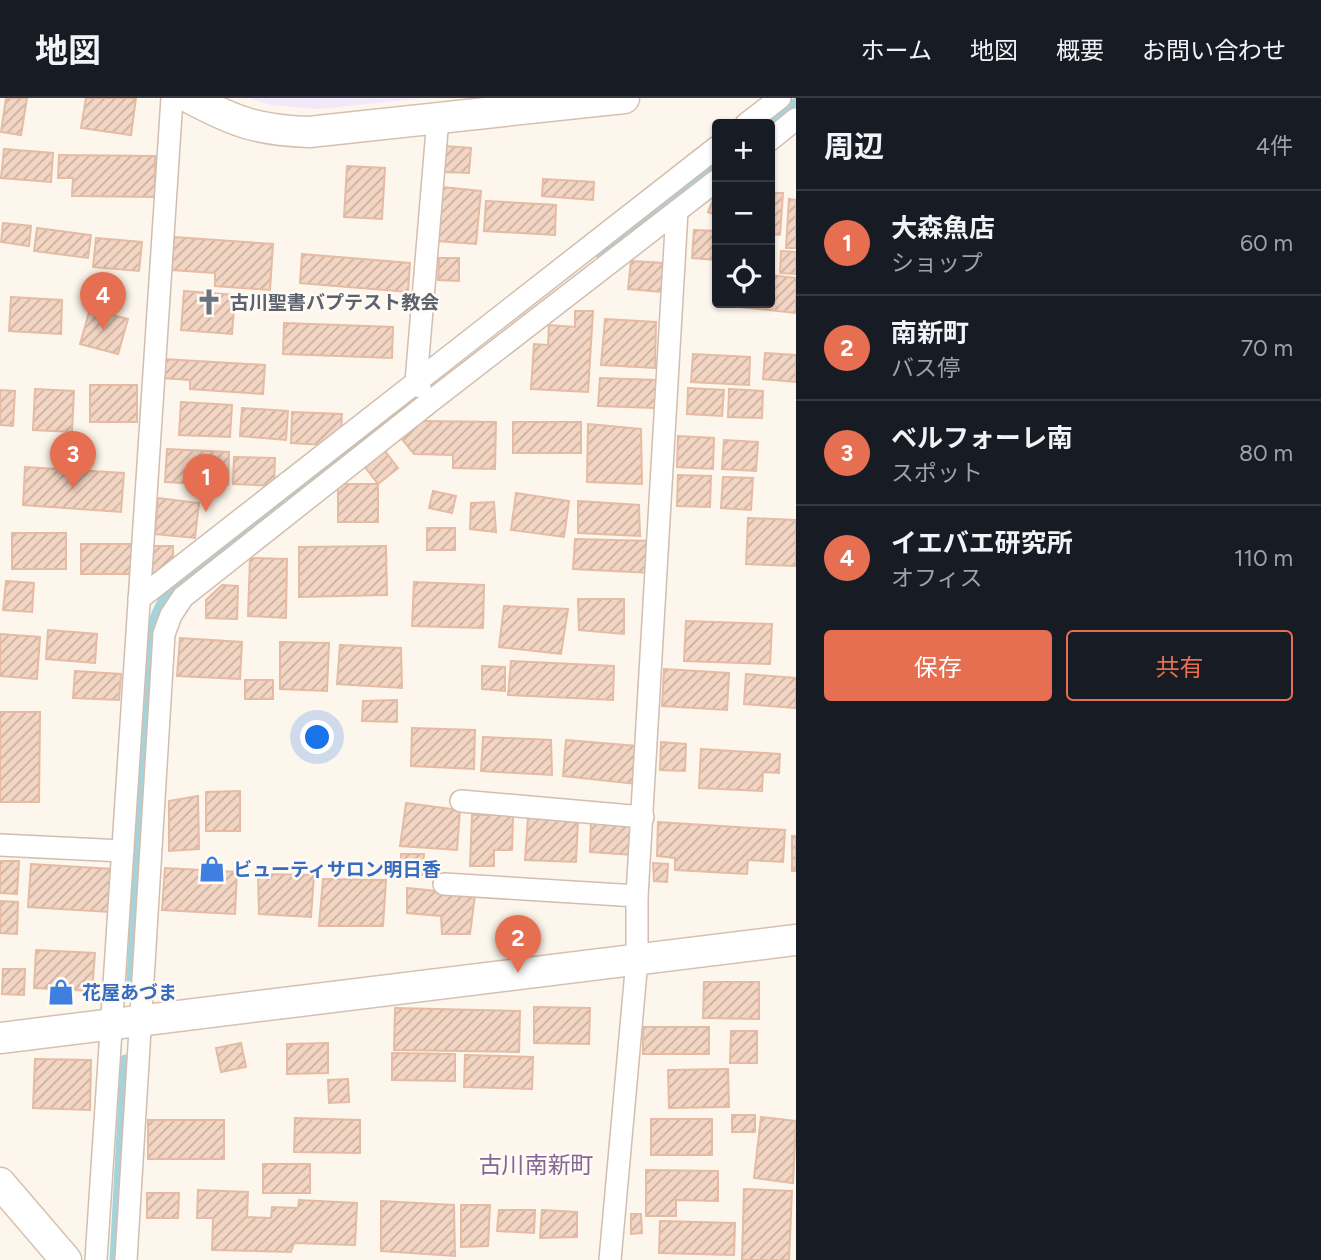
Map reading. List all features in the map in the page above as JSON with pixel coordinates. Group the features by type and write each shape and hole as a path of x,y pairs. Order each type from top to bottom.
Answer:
{"street":[{"path":"96,1260 126,1023 145,718 139,599 172,98"},
{"path":"190,98 230,120 266,130 309,132 624,98"},
{"path":"753,119 780,98"},
{"path":"423,391 438,118"},
{"path":"775,135 796,119"},
{"path":"126,1260 123,851 145,718 164,634 171,615 183,597 423,391 712,151"},
{"path":"139,599 714,182"},
{"path":"610,1260 637,960 637,896 677,211"},
{"path":"461,801 643,817"},
{"path":"0,845 123,851"},
{"path":"444,884 637,896"},
{"path":"0,1038 796,940"},
{"path":"0,1183 66,1260"}],"shaded area":[{"path":"249,98 423,98 319,109 271,105"}],"building":[{"path":"6,98 27,98 21,135 1,132"},
{"path":"86,98 136,98 131,135 81,128"},
{"path":"445,146 471,148 469,173 443,172"},
{"path":"4,149 53,153 51,182 1,178"},
{"path":"59,155 155,156 155,197 72,196 73,178 58,178"},
{"path":"347,166 385,168 382,219 344,217"},
{"path":"543,179 594,182 593,200 542,196"},
{"path":"442,187 481,191 476,244 437,241"},
{"path":"775,193 783,193 780,235 775,234"},
{"path":"789,199 796,200 796,248 786,248"},
{"path":"486,201 556,205 555,235 484,231"},
{"path":"3,223 31,226 29,246 1,242"},
{"path":"37,228 91,235 88,258 34,251"},
{"path":"694,230 712,231 712,260 692,258"},
{"path":"174,237 273,244 270,290 215,286 215,273 172,270"},
{"path":"96,238 142,242 139,271 93,267"},
{"path":"781,251 796,252 796,274 780,273"},
{"path":"302,254 410,263 408,292 300,283"},
{"path":"439,258 459,258 459,281 438,280"},
{"path":"631,261 664,263 662,292 628,289"},
{"path":"775,276 796,278 796,313 750,308 775,308"},
{"path":"184,291 235,295 232,334 181,330"},
{"path":"11,297 62,300 61,334 9,331"},
{"path":"90,309 128,319 118,354 80,344"},
{"path":"575,311 593,311 588,392 531,389 534,344 548,345 549,325 575,327"},
{"path":"605,319 656,322 655,368 601,365"},
{"path":"284,323 393,327 392,358 283,354"},
{"path":"765,353 796,355 796,382 763,379"},
{"path":"693,354 750,357 749,385 691,382"},
{"path":"164,359 265,365 263,394 190,389 190,380 163,378"},
{"path":"600,378 657,380 655,408 598,406"},
{"path":"90,385 137,385 137,422 90,422"},
{"path":"688,388 724,390 722,416 687,414"},
{"path":"35,389 74,391 72,432 33,430"},
{"path":"729,389 763,391 762,418 728,417"},
{"path":"0,390 15,391 13,426 0,425"},
{"path":"181,402 232,405 230,437 179,435"},
{"path":"242,408 288,411 286,440 240,436"},
{"path":"292,412 342,414 341,431 324,445 291,443"},
{"path":"422,421 496,422 495,469 453,468 453,455 414,454 401,438"},
{"path":"513,422 581,422 581,453 513,453"},
{"path":"588,424 641,429 642,484 587,482"},
{"path":"678,436 714,438 713,469 677,467"},
{"path":"724,440 758,442 756,471 722,469"},
{"path":"382,447 398,468 378,484 361,462"},
{"path":"167,449 229,452 228,485 165,482"},
{"path":"234,457 275,458 274,486 233,484"},
{"path":"25,467 124,473 121,512 23,505"},
{"path":"678,475 711,476 710,507 677,506"},
{"path":"723,477 753,478 751,510 721,508"},
{"path":"338,484 378,484 378,522 338,522"},
{"path":"433,491 456,496 452,513 429,508"},
{"path":"516,493 569,501 564,537 511,530"},
{"path":"158,498 199,503 195,538 155,534"},
{"path":"578,501 639,505 640,536 578,533"},
{"path":"494,502 496,532 470,529 471,503"},
{"path":"748,518 796,520 796,566 746,564"},
{"path":"427,528 455,528 455,550 427,550"},
{"path":"12,533 66,533 66,569 12,569"},
{"path":"575,539 652,541 652,573 573,569"},
{"path":"81,544 133,544 133,574 81,574"},
{"path":"150,546 173,546 173,567 150,574"},
{"path":"386,546 387,595 299,597 299,547"},
{"path":"250,558 287,559 286,618 248,616"},
{"path":"6,581 34,583 32,612 3,610"},
{"path":"414,582 484,585 483,628 412,626"},
{"path":"222,585 238,586 237,619 206,618 206,600"},
{"path":"578,599 624,599 624,634 579,630"},
{"path":"504,606 568,609 561,654 499,647"},
{"path":"686,621 772,624 770,664 684,661"},
{"path":"48,630 97,634 95,663 46,659"},
{"path":"0,634 40,637 37,679 0,676"},
{"path":"180,638 242,642 240,679 177,676"},
{"path":"280,642 329,643 327,691 280,689"},
{"path":"340,645 401,648 402,688 337,684"},
{"path":"511,661 614,666 613,700 508,695"},
{"path":"482,666 505,667 505,691 482,689"},
{"path":"664,669 729,673 727,710 662,706"},
{"path":"75,671 121,674 119,700 73,698"},
{"path":"746,674 796,678 796,708 744,704"},
{"path":"245,680 273,680 273,699 245,699"},
{"path":"397,700 397,722 362,721 363,701"},
{"path":"0,712 40,712 39,802 0,802"},
{"path":"412,728 475,730 474,769 411,766"},
{"path":"483,737 551,740 552,775 481,771"},
{"path":"566,740 637,746 636,784 563,776"},
{"path":"661,742 686,744 685,771 660,770"},
{"path":"701,749 780,754 779,773 763,772 762,791 699,788"},
{"path":"240,791 240,831 206,831 206,792"},
{"path":"198,796 199,849 169,851 169,801"},
{"path":"406,803 460,810 457,850 400,846"},
{"path":"472,815 513,815 512,850 494,850 494,866 470,866"},
{"path":"528,817 578,820 576,862 525,860"},
{"path":"591,821 634,823 633,855 590,852"},
{"path":"658,822 785,830 783,862 748,860 747,874 675,870 675,858 657,856"},
{"path":"792,836 796,836 796,871 792,871"},
{"path":"401,854 424,854 422,875 401,873"},
{"path":"0,861 19,861 17,894 0,893"},
{"path":"653,863 668,864 667,882 654,881"},
{"path":"31,864 113,869 110,912 28,907"},
{"path":"165,868 237,872 235,914 162,910"},
{"path":"258,874 314,875 311,917 259,914"},
{"path":"323,879 386,880 383,926 319,926"},
{"path":"407,888 475,895 470,934 442,934 441,916 407,913"},
{"path":"0,901 18,902 17,934 0,933"},
{"path":"36,950 95,953 92,991 34,988"},
{"path":"3,969 25,969 24,995 2,994"},
{"path":"704,982 759,982 759,1019 703,1018"},
{"path":"534,1007 590,1008 589,1044 534,1043"},
{"path":"395,1008 520,1011 519,1052 394,1050"},
{"path":"643,1027 709,1027 709,1054 643,1054"},
{"path":"731,1031 757,1031 757,1063 730,1063"},
{"path":"241,1043 246,1067 221,1072 216,1048"},
{"path":"328,1043 328,1073 287,1074 287,1044"},
{"path":"392,1053 455,1054 455,1081 392,1080"},
{"path":"465,1055 533,1057 532,1089 464,1087"},
{"path":"35,1059 91,1060 90,1110 33,1108"},
{"path":"728,1069 729,1107 669,1108 668,1070"},
{"path":"348,1079 349,1102 329,1103 328,1080"},
{"path":"732,1115 755,1115 755,1132 732,1132"},
{"path":"761,1117 796,1121 793,1183 754,1178"},
{"path":"295,1118 360,1120 360,1153 294,1152"},
{"path":"651,1119 712,1119 712,1155 651,1155"},
{"path":"148,1120 224,1120 224,1159 148,1159"},
{"path":"263,1164 310,1164 310,1193 263,1193"},
{"path":"646,1170 718,1171 718,1201 676,1200 676,1216 646,1216"},
{"path":"744,1189 792,1191 789,1260 742,1260"},
{"path":"198,1190 248,1192 247,1217 271,1218 272,1207 298,1208 299,1200 357,1203 355,1245 294,1243 291,1252 212,1250 213,1218 197,1218"},
{"path":"147,1193 179,1193 178,1218 147,1218"},
{"path":"381,1201 454,1205 455,1256 381,1251"},
{"path":"461,1205 490,1205 488,1246 461,1247"},
{"path":"499,1210 535,1210 534,1233 497,1231"},
{"path":"542,1210 577,1212 577,1237 540,1238"},
{"path":"631,1214 641,1214 642,1233 631,1234"},
{"path":"660,1221 735,1223 734,1255 659,1253"}],"waterway":[{"path":"774,119 796,102"},
{"path":"601,257 712,167"},
{"path":"131,980 149,642 160,606 173,587 421,396"},
{"path":"114,1260 125,1059"}],"place":[{"name":"古川聖書バプテスト教会","path":"209,302"},
{"name":"イエバエ研究所","path":"103,330"},
{"name":"ベルフォーレ南","path":"73,489"},
{"name":"大森魚店","path":"206,512"},
{"name":"ビューティサロン明日香","path":"212,869"},
{"name":"南新町","path":"518,973"},
{"name":"花屋あづま","path":"61,992"}],"district":[{"name":"古川南新町","path":"536,1165"}]}
